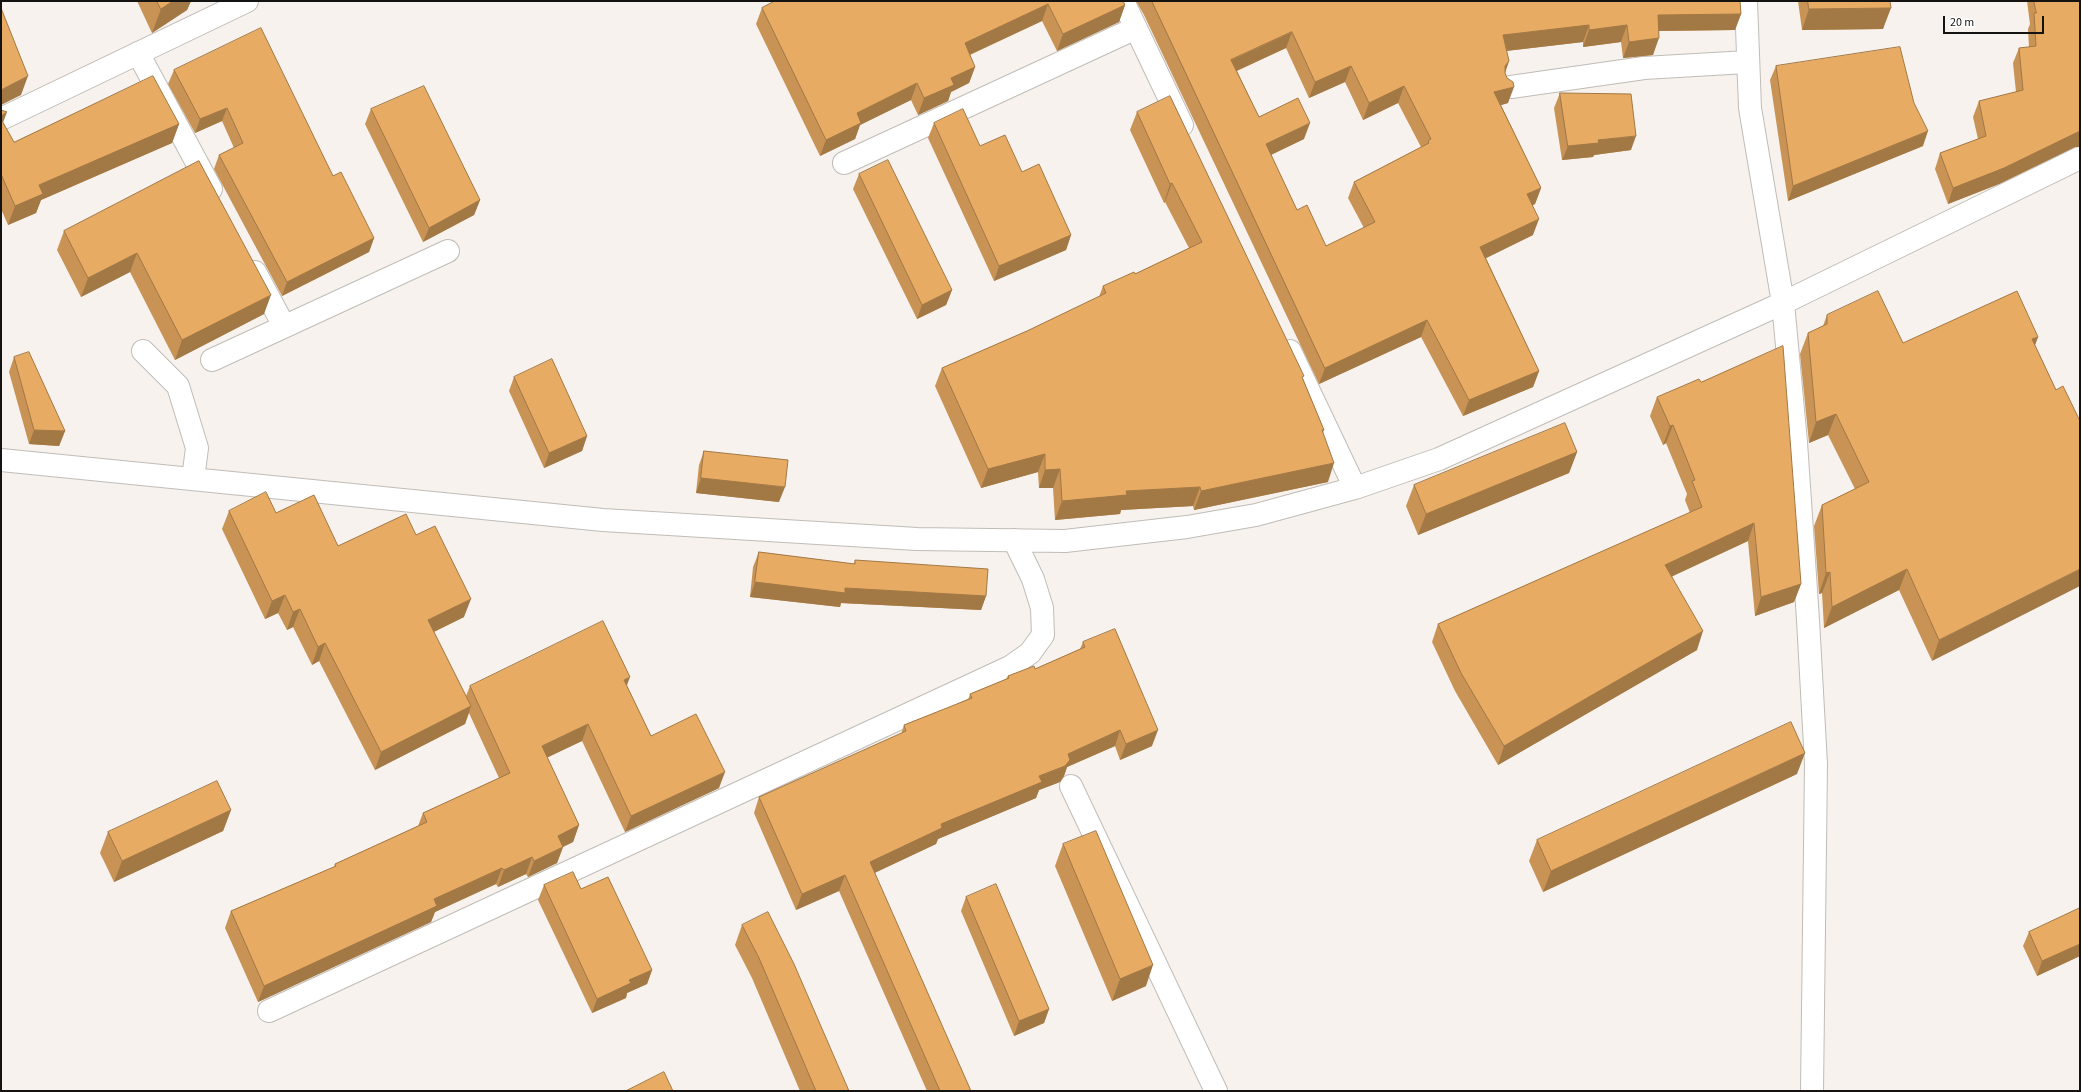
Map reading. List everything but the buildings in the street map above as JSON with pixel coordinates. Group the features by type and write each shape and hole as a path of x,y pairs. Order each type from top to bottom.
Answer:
{"street":[{"path":"1,119 247,1"},
{"path":"1123,1 1191,143"},
{"path":"1746,1 1747,62 1750,108 1782,303 1797,450 1816,764 1812,1091"},
{"path":"844,163 1136,28"},
{"path":"138,53 220,207"},
{"path":"1511,87 1644,68 1747,62"},
{"path":"1,460 603,520 917,539 1065,541 1187,527 1256,515 1355,488 1439,459 1782,303 2080,158"},
{"path":"212,360 448,251"},
{"path":"247,256 284,326"},
{"path":"1280,330 1355,488"},
{"path":"143,351 178,386 197,448 193,479"},
{"path":"269,1011 1010,667 1030,653 1043,635 1042,608 1033,579 1014,540"},
{"path":"1071,786 1216,1091"}]}
